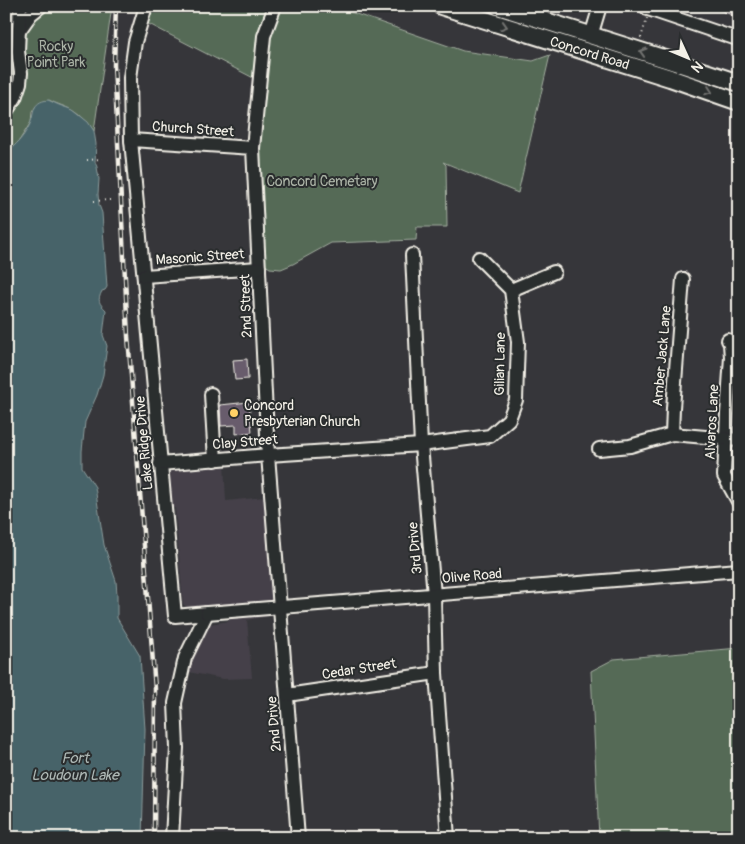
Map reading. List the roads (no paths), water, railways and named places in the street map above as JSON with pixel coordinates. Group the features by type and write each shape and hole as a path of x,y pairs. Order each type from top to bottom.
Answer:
{"main road":[{"name":"Concord Road","path":"441,6 588,43 680,63 739,83"},
{"name":"Concord Road","path":"498,6 739,102"}],"street":[{"path":"6,112 15,98 20,83 21,73 18,51 20,6"},
{"path":"19,31 31,14 40,6"},
{"name":"Lake Ridge Drive","path":"146,6 135,42 130,78 131,140 175,616 207,613"},
{"name":"2nd Street","path":"275,6 264,36 253,148 268,455 280,607"},
{"path":"588,43 600,6"},
{"path":"647,8 738,39"},
{"name":"Church Street","path":"131,140 253,148"},
{"name":"3rd Drive","path":"412,255 422,445 434,594 436,673 448,838"},
{"path":"478,258 511,290 554,272"},
{"name":"Masonic Street","path":"144,276 259,268"},
{"name":"Amber Jack Lane","path":"672,434 684,280"},
{"name":"Gilian Lane","path":"422,445 490,436 509,419 516,400 518,342 511,290"},
{"name":"Alvaros Lane","path":"728,340 731,357 726,414 732,439 724,476 739,503"},
{"path":"211,394 215,460"},
{"path":"599,449 630,446 672,434 732,439"},
{"name":"Clay Street","path":"160,464 422,445"},
{"name":"Olive Road","path":"207,613 739,570"},
{"name":"2nd Drive","path":"280,607 298,838"},
{"path":"172,838 177,748 175,703 184,658 207,613"},
{"name":"Cedar Street","path":"287,695 436,673"}],"water":[{"name":"Fort Loudoun Lake","path":"48,100 73,110 88,122 94,131 96,144 95,162 99,179 98,194 102,213 107,287 102,291 99,300 106,310 103,335 107,346 103,375 97,395 85,422 82,467 95,487 104,545 116,581 117,618 140,656 145,729 142,838 6,838 6,152 26,132 36,106"}],"railway":[{"path":"116,6 114,65 128,336 155,689 154,838"}],"place":[{"name":"Concord Presbyterian Church","path":"234,413"}],"park label":[{"name":"Rocky Point Park","path":"56,54"},
{"name":"Concord Cemetary","path":"322,181"}]}
